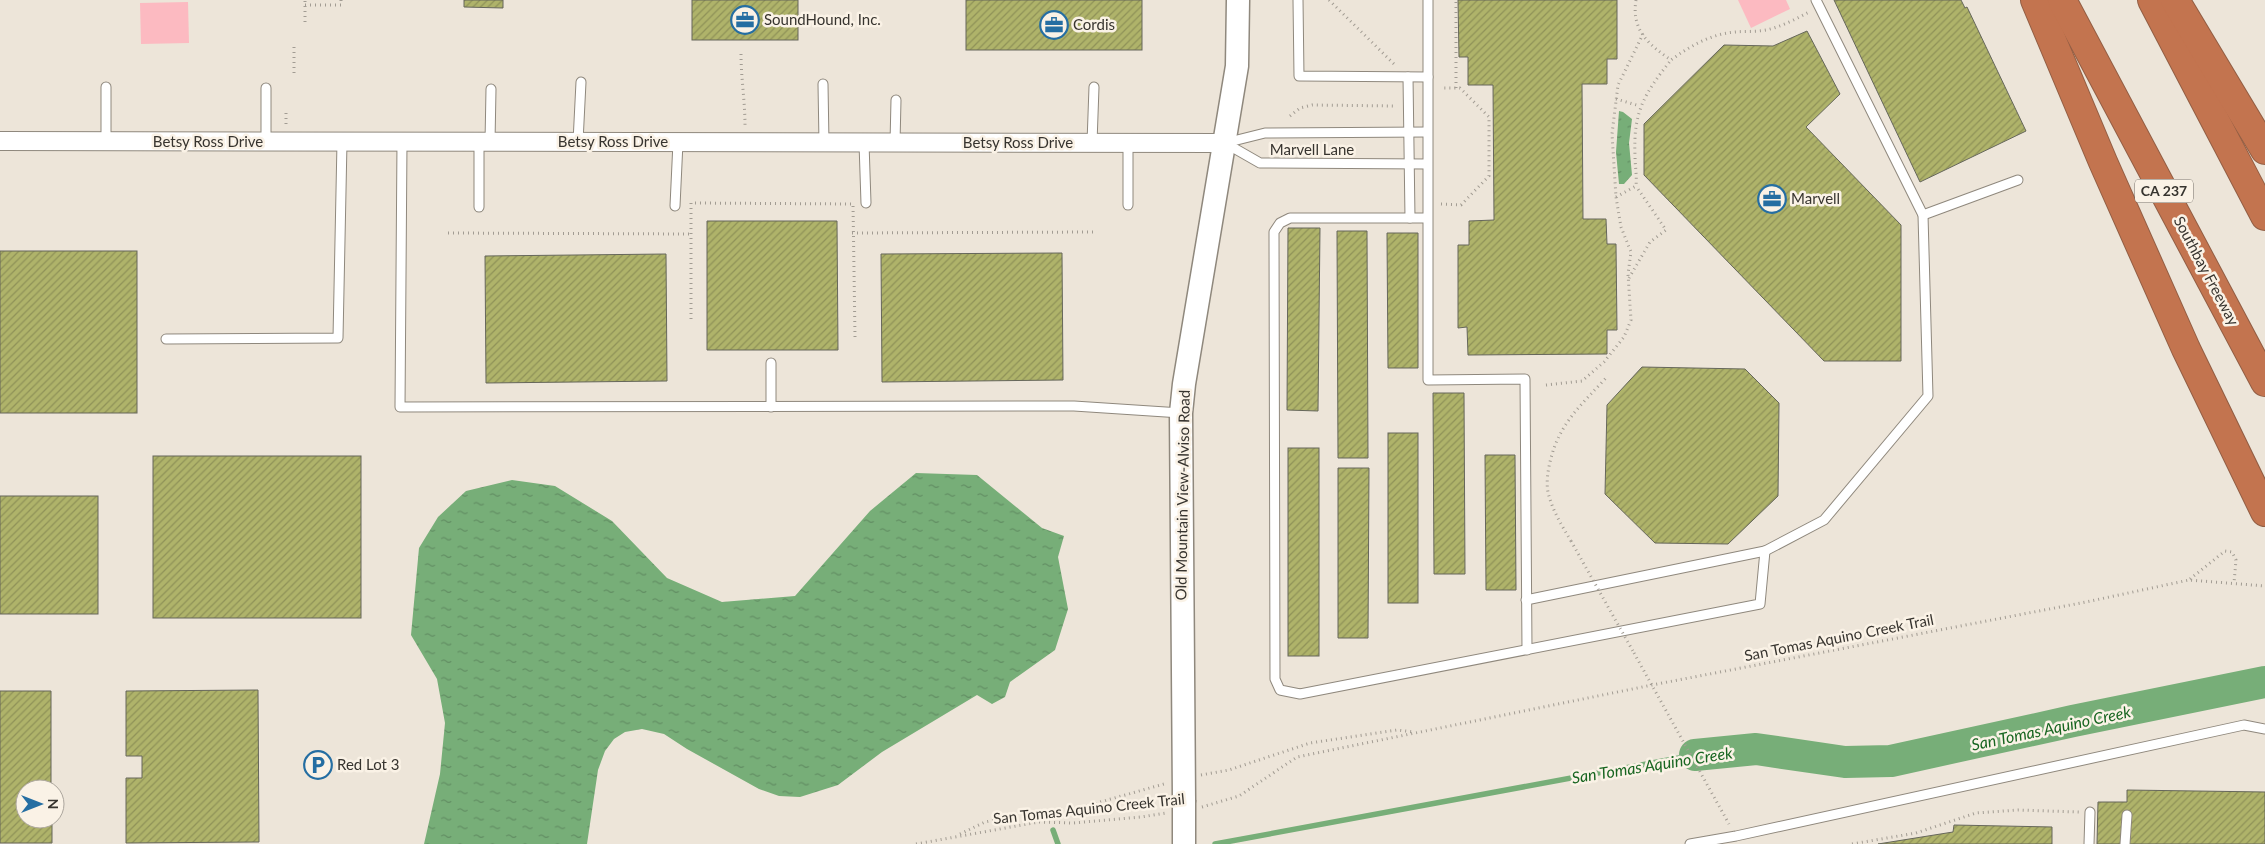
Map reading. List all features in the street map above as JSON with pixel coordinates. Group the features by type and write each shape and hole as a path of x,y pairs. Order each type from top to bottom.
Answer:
{"highway":[{"path":"2036,0 2186,349 2265,512"},
{"name":"Southbay Freeway","path":"2062,0 2265,382"},
{"path":"2152,0 2265,216"},
{"path":"2175,0 2265,150"}],"street":[{"name":"Old Mountain View-Alviso Road","path":"1184,844 1181,413 1184,384 1237,66 1238,0"},
{"name":"Betsy Ross Drive","path":"0,142 1225,143"}],"lane":[{"path":"1298,0 1299,76 1428,77"},
{"path":"1428,0 1428,380 1525,379 1527,650"},
{"path":"1526,600 1764,551 1824,520 1928,396 1923,215 1818,3"},
{"path":"1408,77 1410,218"},
{"path":"578,142 581,82"},
{"path":"823,84 824,142"},
{"path":"106,88 106,142"},
{"path":"266,88 266,142"},
{"path":"1092,143 1094,88"},
{"path":"479,207 491,89"},
{"path":"895,143 896,100"},
{"name":"Marvell Lane","path":"1225,143 1265,133 1427,132"},
{"path":"166,339 338,338 342,142"},
{"path":"402,142 400,406 1074,406 1181,413"},
{"path":"675,206 678,142"},
{"path":"864,143 866,203"},
{"path":"1128,143 1128,204"},
{"name":"Marvell Lane","path":"1225,143 1260,163 1427,164"},
{"path":"1923,215 2018,180"},
{"path":"1427,218 1290,218 1280,222 1274,232 1275,679 1280,690 1300,694 1760,604 1764,551"},
{"path":"771,363 771,407"},
{"path":"1690,844 1736,836 2244,725 2265,728"},
{"path":"2089,844 2090,812"},
{"path":"2125,844 2127,815"}],"path":[{"path":"305,0 305,22"},
{"path":"305,5 341,5 341,0"},
{"path":"1456,0 1456,88"},
{"path":"1636,0 1634,11 1642,34 1651,47 1671,60"},
{"path":"1628,279 1650,242 1666,230 1636,186 1635,129 1640,106 1648,89 1671,60 1706,39 1734,32 1764,31 1777,27 1818,3"},
{"path":"1546,385 1582,381 1604,362 1624,337 1631,320 1628,279 1631,252 1621,227 1616,197 1612,134 1618,85 1642,34"},
{"path":"294,47 294,74"},
{"path":"742,54 741,70 745,94 745,126"},
{"path":"1441,88 1460,88 1489,117 1489,176 1461,204 1441,204"},
{"path":"1616,99 1640,106"},
{"path":"286,112 286,124"},
{"path":"1616,197 1636,186"},
{"path":"691,319 692,203 853,204 852,233 856,337"},
{"path":"852,233 1094,232"},
{"path":"448,234 691,234"},
{"path":"1606,378 1568,419 1555,441 1548,471 1548,492 1557,516 1570,541 1731,827"},
{"path":"2189,580 2225,551 2232,552 2236,560 2234,583"},
{"name":"San Tomas Aquino Creek Trail","path":"956,836 985,822 1041,810 1239,796 1297,757 1652,685 2086,602 2189,580 2265,586"},
{"name":"San Tomas Aquino Creek Trail","path":"916,844 1039,822 1073,823 1141,817 1184,800 1229,770 1310,743 1397,730 1418,733"},
{"path":"1852,844 1916,833 1976,813 2018,810 2090,812"}],"shaded area":[{"path":"1738,0 1786,0 1790,9 1751,28"},
{"path":"188,2 189,43 141,44 140,3"}],"water":[{"path":"1619,111 1632,119 1629,143 1632,175 1624,184 1619,184 1616,152"},
{"path":"916,473 977,475 1042,528 1064,536 1058,557 1068,609 1055,650 1010,682 1005,697 992,704 977,695 882,752 838,785 800,797 779,796 759,789 664,734 642,729 625,732 614,739 605,751 598,770 587,844 424,844 440,774 445,723 437,679 411,635 419,548 438,517 466,491 512,480 555,486 612,521 667,578 722,602 795,596 870,511"}],"building":[{"path":"464,0 503,0 503,8 464,7"},
{"name":"SoundHound, Inc.","path":"692,0 798,0 798,40 692,40"},
{"name":"Cordis","path":"966,0 1142,0 1142,50 966,50"},
{"path":"1458,0 1617,0 1617,59 1607,59 1607,84 1582,84 1583,219 1606,219 1607,244 1616,244 1617,330 1607,330 1607,354 1468,355 1467,327 1458,328 1458,245 1469,245 1469,221 1494,220 1493,85 1468,85 1468,57 1459,57"},
{"path":"1834,0 1961,0 1965,8 1967,7 2026,131 1920,182"},
{"name":"Marvell","path":"1807,31 1840,94 1806,127 1901,225 1901,361 1824,361 1644,175 1644,124 1724,45 1773,46"},
{"path":"707,221 837,221 838,350 707,350"},
{"path":"1288,228 1320,228 1318,411 1287,410"},
{"path":"1337,231 1367,231 1368,458 1338,458"},
{"path":"1387,233 1418,233 1418,368 1388,368"},
{"path":"0,251 137,251 137,413 0,413"},
{"path":"1062,253 1063,380 882,382 881,254"},
{"path":"666,254 667,381 486,383 485,256"},
{"path":"1642,367 1745,369 1779,403 1778,496 1728,544 1655,543 1605,494 1607,405"},
{"path":"1433,393 1464,393 1465,574 1434,574"},
{"path":"1388,433 1418,433 1418,603 1388,603"},
{"path":"1288,448 1319,448 1319,656 1288,656"},
{"path":"1485,455 1515,455 1516,590 1486,590"},
{"path":"153,456 361,456 361,618 153,618"},
{"path":"1338,468 1369,468 1368,638 1338,638"},
{"path":"0,496 98,496 98,614 0,614"},
{"path":"258,690 259,842 126,843 126,778 142,778 142,756 126,756 126,691"},
{"path":"0,691 51,691 51,779 15,779 15,829 52,829 52,843 0,843"},
{"path":"2127,790 2265,792 2265,844 2097,844 2098,802 2127,802"},
{"path":"1954,825 2052,827 2052,844 1878,844 1953,832"}],"waterway":[{"name":"San Tomas Aquino Creek","path":"1695,755 1756,749 1845,762 1891,761 2073,721 2265,682"},
{"name":"San Tomas Aquino Creek","path":"1215,844 1695,755"},
{"path":"1053,830 1058,844"}],"place":[{"name":"SoundHound, Inc.","path":"745,20"},
{"name":"Cordis","path":"1054,25"},
{"name":"Marvell","path":"1772,199"},
{"name":"Red Lot 3","path":"318,765"}]}
